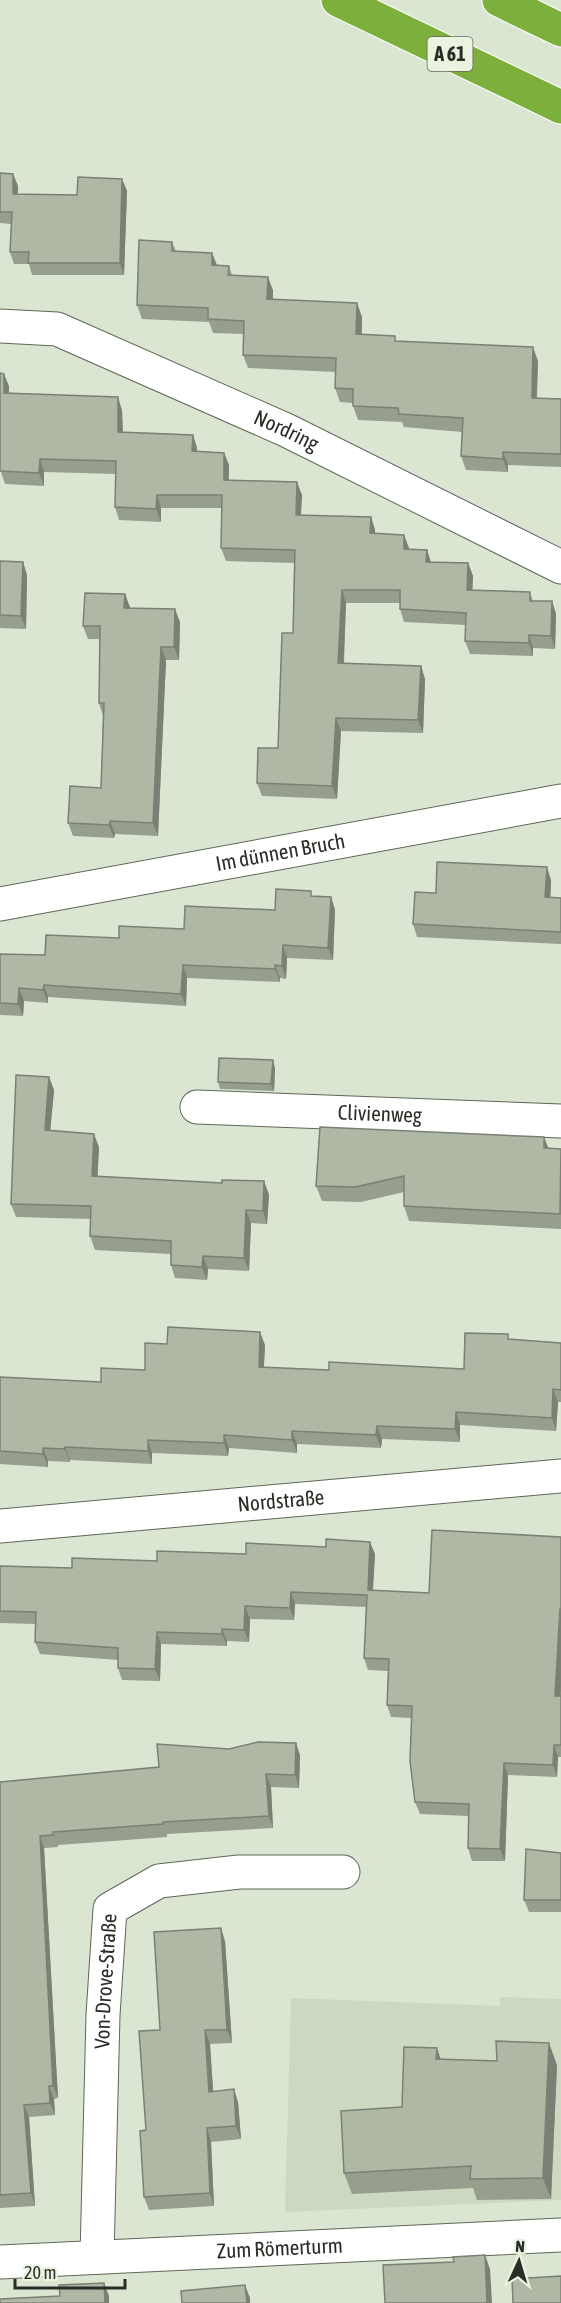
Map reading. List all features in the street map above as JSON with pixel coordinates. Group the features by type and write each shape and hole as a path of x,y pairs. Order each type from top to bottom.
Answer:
{"highway":[{"name":"A 61","path":"338,0 561,107"},
{"path":"499,0 561,30"}],"street":[{"name":"Nordring","path":"0,326 57,328 286,430 561,567"},
{"name":"Im dünnen Bruch","path":"0,904 561,801"},
{"name":"Clivienweg","path":"197,1107 561,1121"},
{"name":"Nordstraße","path":"0,1526 561,1476"},
{"name":"Von-Drove-Straße","path":"97,2257 103,2015 110,1909 159,1881 239,1872 343,1872"},
{"name":"Zum Römerturm","path":"0,2262 561,2235"}],"shaded area":[{"path":"500,1997 561,1999 561,2200 285,2212 291,1998 500,2006"}],"building":[{"path":"0,173 13,174 13,194 77,195 78,177 122,179 120,263 28,263 29,252 10,252 12,212 0,212"},
{"path":"139,240 172,242 172,251 212,253 212,265 229,266 228,275 268,277 267,299 357,303 356,334 395,336 395,341 533,347 532,398 561,399 561,454 503,452 503,459 461,456 463,418 399,414 398,408 353,406 353,389 335,388 336,358 243,355 244,321 208,319 208,308 137,305"},
{"path":"0,373 4,374 4,393 118,397 118,432 193,435 192,451 224,453 224,480 297,482 296,515 371,517 370,533 404,535 404,549 427,550 426,562 468,563 467,590 530,592 530,601 552,601 551,636 529,635 529,643 465,641 466,613 400,609 400,590 342,590 338,663 421,666 418,720 336,718 332,786 257,783 258,748 278,748 282,633 293,633 295,550 221,548 222,495 157,495 156,509 115,507 116,461 40,459 39,473 0,471"},
{"path":"0,561 23,562 21,616 0,615"},
{"path":"85,593 125,594 124,608 175,609 174,647 161,647 153,823 110,821 109,825 68,823 70,786 101,788 104,703 99,703 100,626 83,626"},
{"path":"437,862 547,867 545,897 561,898 561,932 413,924 415,892 436,893"},
{"path":"276,889 311,891 311,896 331,897 328,948 283,945 282,966 275,965 275,969 183,965 181,994 44,985 43,990 19,988 18,1004 0,1003 0,954 45,955 46,935 119,938 119,926 184,929 185,906 275,910"},
{"path":"219,1058 273,1060 271,1084 218,1082"},
{"path":"16,1075 49,1077 45,1130 94,1134 92,1176 222,1183 222,1180 264,1181 263,1211 246,1210 244,1258 203,1256 202,1267 171,1265 171,1241 90,1236 91,1206 11,1204"},
{"path":"320,1127 544,1137 544,1148 561,1149 560,1214 404,1206 404,1176 355,1187 316,1186"},
{"path":"168,1327 260,1332 259,1367 329,1370 329,1362 464,1369 465,1333 508,1334 508,1339 561,1343 561,1390 553,1389 552,1418 456,1412 455,1429 377,1426 376,1435 292,1431 292,1440 224,1435 224,1443 148,1440 148,1451 65,1447 65,1449 43,1448 43,1454 0,1451 0,1377 101,1382 101,1368 145,1370 145,1343 167,1344"},
{"path":"432,1530 561,1537 561,1609 555,1696 561,1696 561,1745 554,1745 553,1765 504,1763 500,1849 468,1848 469,1804 415,1802 410,1761 412,1706 387,1705 389,1659 364,1658 367,1595 291,1592 290,1608 245,1606 244,1630 222,1629 222,1634 157,1632 155,1669 118,1668 118,1648 35,1642 36,1612 0,1611 0,1566 72,1568 72,1558 157,1561 157,1551 246,1554 246,1543 326,1547 326,1539 370,1542 368,1590 429,1593"},
{"path":"258,1742 296,1743 295,1775 266,1774 269,1816 163,1822 163,1824 53,1832 53,1835 40,1836 53,2086 49,2086 50,2103 24,2105 31,2193 0,2195 0,1782 159,1767 157,1744 229,1749"},
{"path":"526,1849 561,1853 561,1900 524,1900"},
{"path":"221,1928 227,2030 205,2030 209,2092 234,2089 236,2126 207,2128 210,2193 144,2197 140,2131 146,2130 139,2031 160,2030 154,1932"},
{"path":"496,2041 549,2043 543,2178 470,2179 471,2166 344,2173 341,2111 402,2107 404,2047 437,2048 436,2059 497,2061"},
{"path":"485,2255 487,2303 385,2303 383,2265 454,2262 453,2257"},
{"path":"561,2276 561,2303 513,2303 512,2279"},
{"path":"104,2283 105,2303 0,2303 0,2299 60,2296 59,2285"},
{"path":"245,2285 247,2303 182,2303 181,2291"}]}
